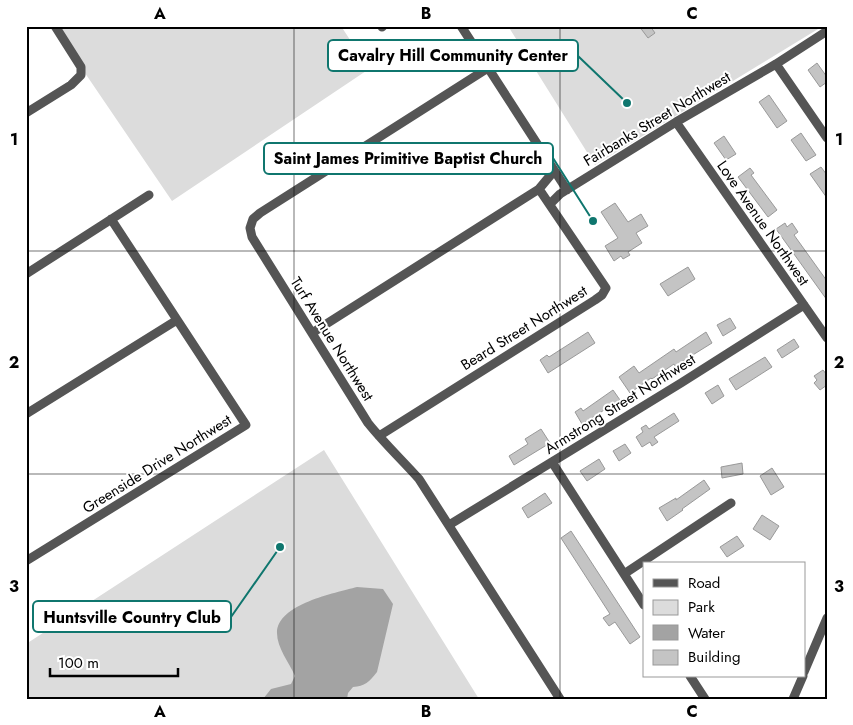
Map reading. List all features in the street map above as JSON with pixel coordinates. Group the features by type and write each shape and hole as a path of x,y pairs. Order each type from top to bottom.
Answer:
{"street":[{"path":"26,113 71,85 81,75 81,67 55,26"},
{"path":"461,26 567,190"},
{"name":"Fairbanks Street Northwest","path":"550,204 567,190 676,122 776,64 827,31"},
{"path":"776,64 827,138"},
{"name":"Turf Avenue Northwest","path":"488,68 253,218 250,228 252,237 368,423 419,479 560,699"},
{"name":"Love Avenue Northwest","path":"676,122 827,338"},
{"path":"312,333 539,189 554,171"},
{"name":"Beard Street Northwest","path":"378,436 602,295 606,288 539,189"},
{"path":"26,274 150,195"},
{"name":"Greenside Drive Northwest","path":"26,561 246,426 111,219"},
{"name":"Armstrong Street Northwest","path":"449,525 681,383 804,305"},
{"path":"26,414 177,320"},
{"path":"552,462 643,603"},
{"path":"624,574 731,503"},
{"path":"806,667 827,618"},
{"path":"691,678 705,699"},
{"path":"793,699 802,678"}],"green space":[{"path":"53,26 341,26 369,69 172,201"},
{"path":"508,26 823,26 595,165"},
{"path":"324,450 479,699 26,699 26,644"}],"water":[{"path":"357,587 383,589 393,604 377,672 369,681 361,686 353,687 348,693 347,699 263,699 271,689 291,684 295,676 281,650 277,633 280,623 286,614 309,601"}],"building":[{"path":"639,26 650,26 655,33 648,38"},
{"path":"817,63 827,77 827,82 820,87 808,70"},
{"path":"769,95 787,121 777,128 759,102"},
{"path":"801,133 816,155 806,161 791,140"},
{"path":"724,136 736,154 726,160 714,143"},
{"path":"821,167 827,175 827,198 810,174"},
{"path":"750,168 754,173 751,175 777,210 768,217 738,177"},
{"path":"615,203 628,222 641,214 648,226 636,233 642,243 628,252 630,255 623,259 621,256 614,261 605,246 618,238 601,212"},
{"path":"785,223 787,227 792,223 798,232 794,235 827,281 827,300 776,229"},
{"path":"688,267 695,279 668,296 660,284"},
{"path":"730,318 736,328 723,336 717,325"},
{"path":"588,332 595,343 548,373 540,360 547,355 549,357"},
{"path":"706,332 712,343 675,366 674,364 651,378 630,393 619,377 634,366 639,373 674,349 676,352"},
{"path":"794,339 799,347 782,358 777,350"},
{"path":"765,357 772,367 736,390 729,379"},
{"path":"823,370 827,375 827,385 820,390 814,383 817,380 814,376"},
{"path":"718,385 724,396 712,404 705,393"},
{"path":"613,390 620,400 582,424 575,412 581,408 583,411"},
{"path":"674,413 679,421 654,437 658,442 652,446 650,442 642,447 636,437 643,432 641,428 646,425 649,429"},
{"path":"541,429 550,443 514,465 509,456 528,444 525,439"},
{"path":"625,444 631,453 619,461 613,451"},
{"path":"599,459 605,469 587,481 580,471"},
{"path":"742,463 743,474 722,478 721,467"},
{"path":"772,468 784,487 771,495 760,476"},
{"path":"704,480 710,489 667,521 659,508 676,498 676,500"},
{"path":"545,493 552,503 528,518 522,508"},
{"path":"762,515 779,526 770,540 753,529"},
{"path":"571,531 640,637 630,644 615,622 609,626 603,618 610,614 561,538"},
{"path":"737,536 744,546 727,557 720,547"}],"place":[{"name":"Cavalry Hill Community Center","path":"627,103"},
{"name":"Saint James Primitive Baptist Church","path":"593,221"},
{"name":"Huntsville Country Club","path":"280,547"}]}
